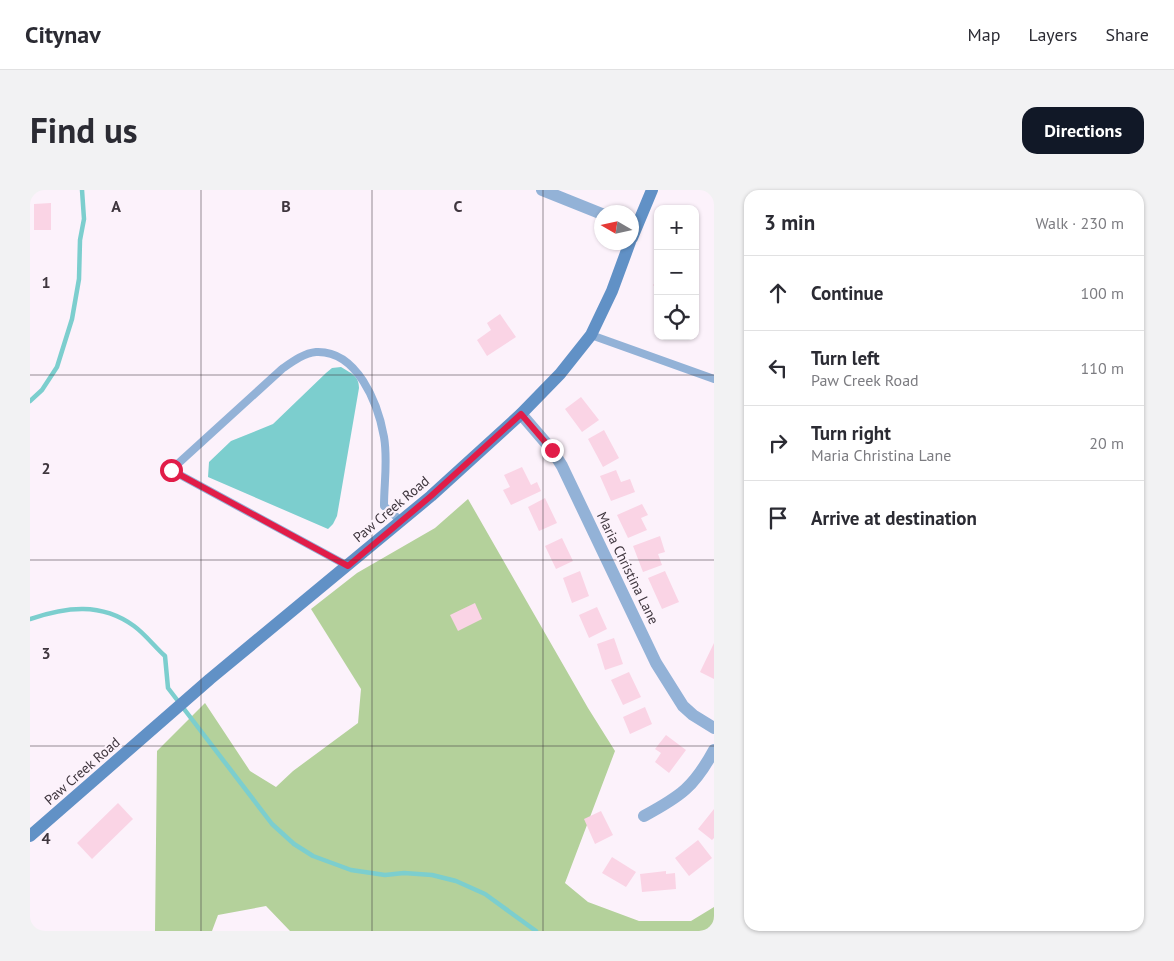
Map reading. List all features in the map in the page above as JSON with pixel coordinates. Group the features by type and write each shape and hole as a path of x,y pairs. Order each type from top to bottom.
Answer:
{"street":[{"path":"542,190 594,211"},
{"path":"639,217 652,190"},
{"name":"Paw Creek Road","path":"30,836 194,692 401,521 521,414 560,374 591,336 612,291 627,250"},
{"name":"Maria Christina Lane","path":"521,414 552,450 562,466 656,663 676,695 693,715 714,728"},
{"path":"644,816 671,802 695,782 714,750"}],"lane":[{"path":"591,336 714,378"},
{"path":"348,566 171,470 282,369 299,358 314,352 334,354 353,366 376,409 384,436 386,460 384,506 401,521"}],"green space":[{"path":"468,499 588,708 615,751 565,883 588,902 639,921 691,921 714,907 714,931 290,931 266,906 218,915 212,931 155,931 157,751 205,703 250,771 276,787 293,771 358,723 361,689 311,609 357,573 435,528"}],"water":[{"path":"341,367 356,377 359,388 337,516 328,529 208,477 209,462 231,441 273,424 326,373 332,368"}],"building":[{"path":"51,203 51,230 34,230 34,204"},
{"path":"500,314 516,337 487,356 477,340 491,330 487,323"},
{"path":"581,397 599,420 582,432 565,409"},
{"path":"604,430 619,458 603,467 588,439"},
{"path":"522,467 531,485 537,482 541,491 511,505 503,490 510,487 504,475"},
{"path":"616,470 621,482 630,479 635,492 611,501 600,476"},
{"path":"545,498 557,523 539,531 528,507"},
{"path":"642,504 648,515 641,518 647,530 628,538 617,515"},
{"path":"660,536 665,552 658,554 662,565 643,572 633,546"},
{"path":"562,538 573,561 556,569 545,546"},
{"path":"580,571 589,596 572,603 563,578"},
{"path":"665,571 679,602 662,609 648,578"},
{"path":"475,603 482,619 458,631 450,615"},
{"path":"597,607 607,629 589,638 579,615"},
{"path":"614,638 623,664 605,670 597,644"},
{"path":"714,643 714,679 700,672"},
{"path":"629,672 641,697 623,705 611,680"},
{"path":"645,707 652,724 630,734 623,717"},
{"path":"666,735 686,750 669,773 655,762 661,753 655,749"},
{"path":"118,803 133,819 92,859 77,843"},
{"path":"714,809 714,838 712,840 698,829"},
{"path":"601,811 613,835 595,844 584,819"},
{"path":"698,840 712,858 689,876 675,858"},
{"path":"612,857 636,872 626,887 602,873"},
{"path":"666,871 666,874 675,873 676,889 642,892 640,874"}],"waterway":[{"path":"30,401 42,390 57,367 72,319 79,279 80,240 84,219 82,190"},
{"path":"30,619 70,610 96,610 122,618 138,629 165,656 168,688 272,824 294,844 313,856 351,870 385,875 404,873 432,875 456,881 485,894 536,931"}],"route":[{"path":"171,470 348,566 431,496 521,414 552,450"}]}
